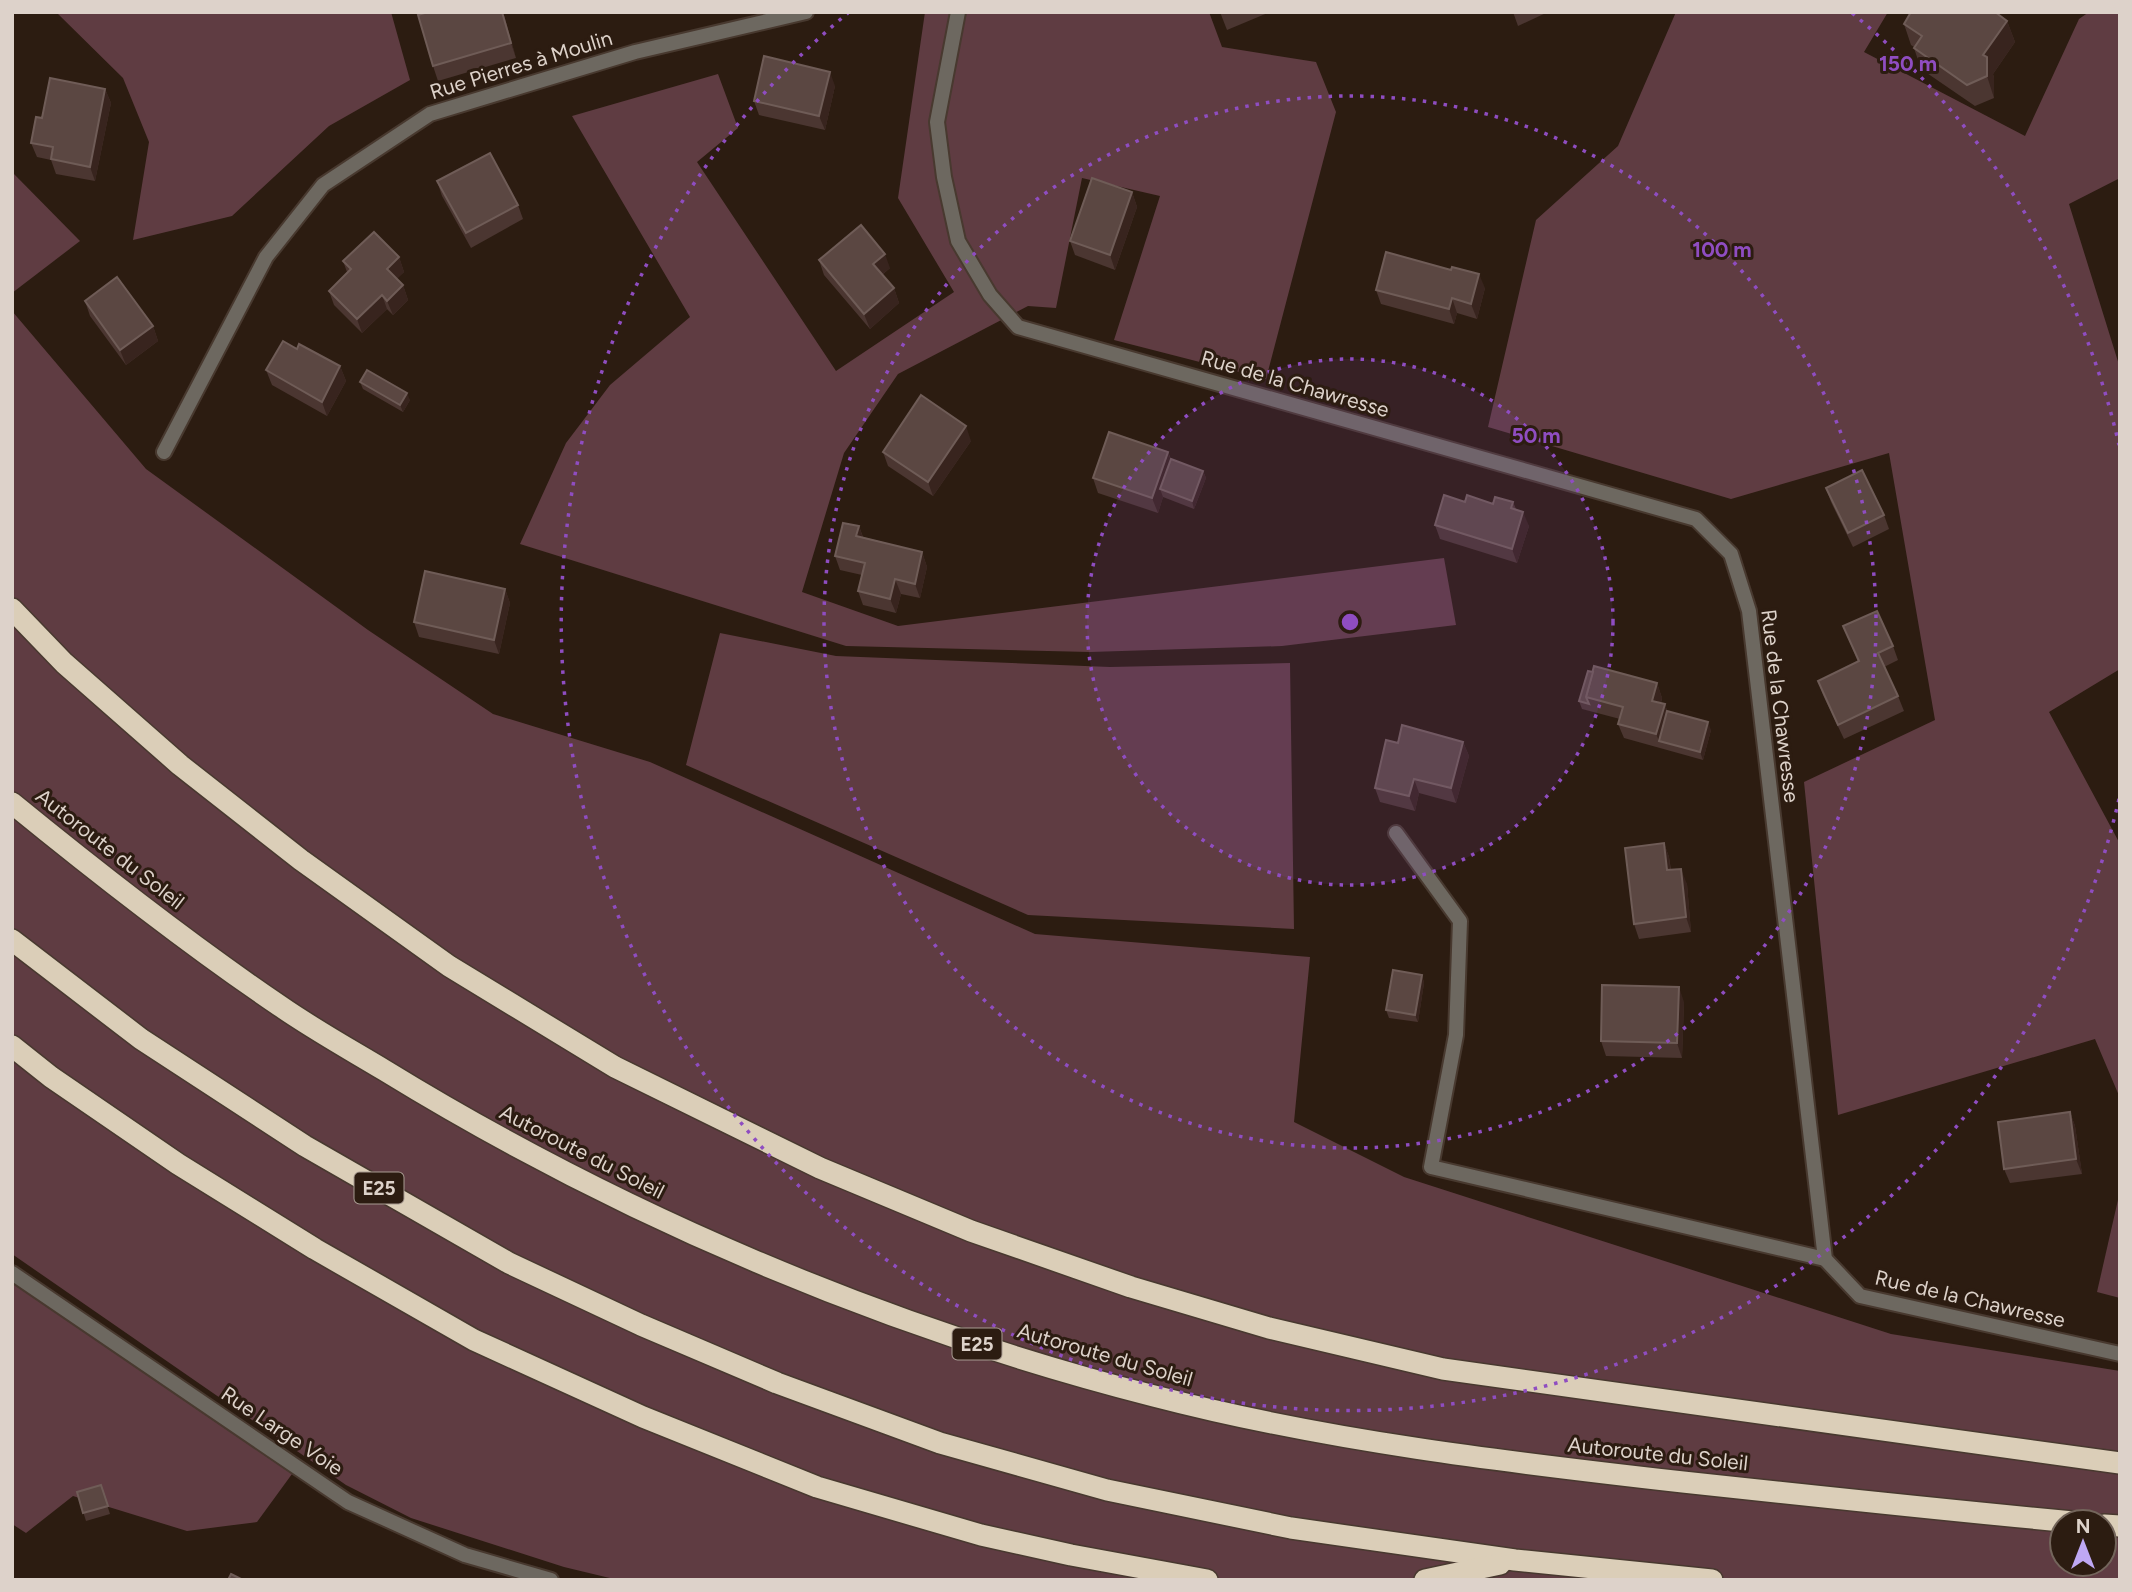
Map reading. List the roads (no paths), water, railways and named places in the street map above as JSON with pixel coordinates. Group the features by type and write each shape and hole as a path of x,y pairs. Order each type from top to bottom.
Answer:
{"highway":[{"path":"12,609 64,663 180,765 301,860 449,965 615,1067 820,1168 971,1231 1131,1287 1269,1328 1443,1369 2120,1463"},
{"name":"Autoroute du Soleil","path":"12,803 120,891 283,1008 462,1118 615,1199 782,1272 952,1337 1155,1397 1351,1439 1568,1469 2048,1520"},
{"name":"E25","path":"12,940 141,1039 305,1146 509,1263 641,1325 777,1383 940,1443 1107,1490 1291,1528 1515,1560 1712,1580"},
{"path":"12,1046 51,1077 178,1164 315,1249 474,1340 643,1416 817,1487 981,1535 1207,1580"},
{"path":"1425,1580 1515,1560"}],"street":[{"name":"Rue Pierres à Moulin","path":"164,452 266,257 323,185 430,114 635,52 806,12"},
{"name":"Rue de la Chawresse","path":"958,12 937,121 944,177 958,241 990,295 1017,327 1696,519 1731,554 1749,611 1825,1259 1860,1296 2120,1354"},
{"path":"1396,833 1460,921 1456,1035 1432,1167 1825,1259"},
{"name":"Rue Large Voie","path":"12,1273 348,1502 465,1555 551,1580"}]}
